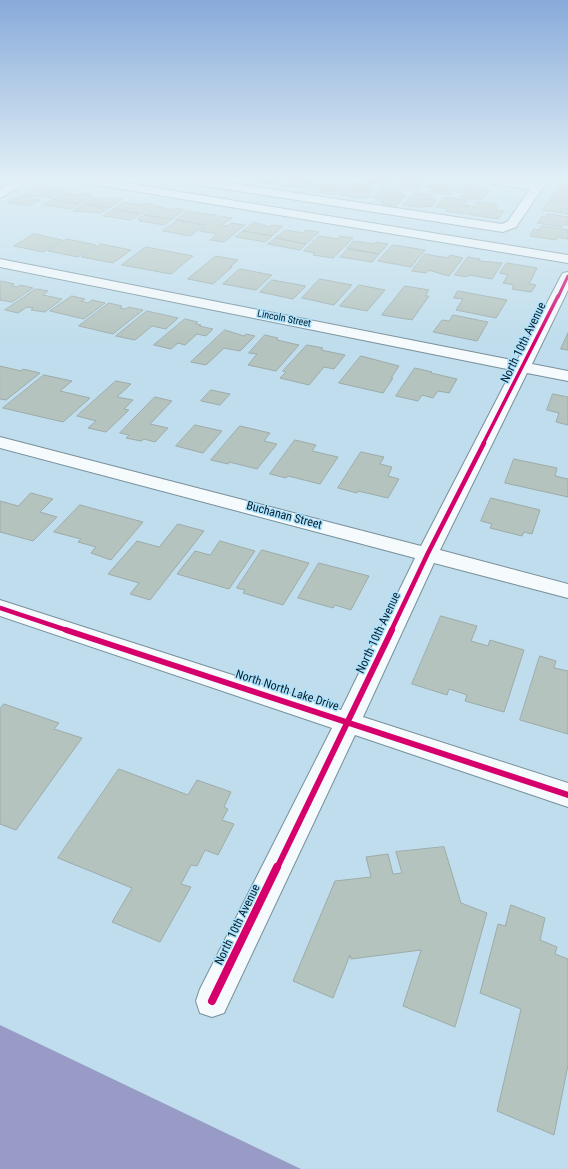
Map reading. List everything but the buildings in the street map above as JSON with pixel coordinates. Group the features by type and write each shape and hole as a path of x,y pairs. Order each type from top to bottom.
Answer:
{"street":[{"path":"419,235 568,259"},
{"name":"Lincoln Street","path":"0,263 568,376"},
{"name":"North 10th Avenue","path":"212,1001 348,722 428,553 568,276"},
{"name":"Buchanan Street","path":"0,442 428,553 568,591"},
{"name":"North North Lake Drive","path":"0,608 568,795"}],"water":[{"path":"0,1025 301,1169 0,1169"}],"cycle path":[{"path":"212,1001 348,722 428,553 568,276"},
{"path":"0,608 568,795"}]}
